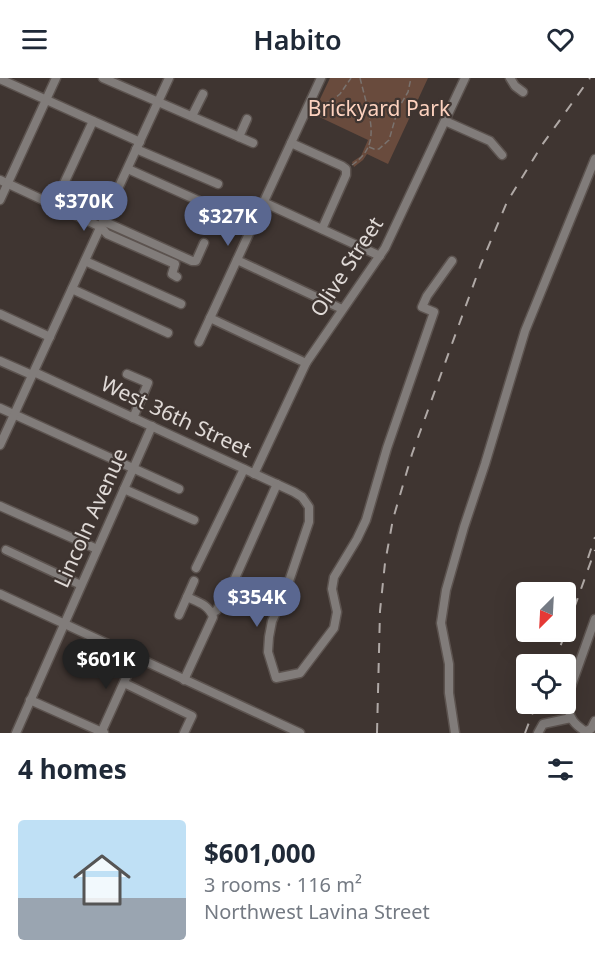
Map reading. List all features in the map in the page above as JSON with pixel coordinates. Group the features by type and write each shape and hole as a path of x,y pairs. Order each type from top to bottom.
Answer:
{"street":[{"path":"0,200 4,182 56,78"},
{"path":"103,78 253,143"},
{"path":"0,445 169,78"},
{"path":"199,342 321,78"},
{"name":"Olive Street","path":"254,474 306,363 385,248 465,78"},
{"path":"510,78 515,87 523,92"},
{"path":"0,79 93,121 138,146 218,184"},
{"path":"192,117 203,94"},
{"path":"239,137 247,119"},
{"path":"54,206 93,121"},
{"path":"445,121 490,141 502,154"},
{"path":"291,143 342,166 346,170 346,175 322,229"},
{"path":"455,733 449,693 449,664 441,623 446,590 525,331 595,159"},
{"path":"128,169 208,205"},
{"path":"4,182 54,206 192,261 196,261 204,243"},
{"path":"263,202 380,256"},
{"path":"102,224 106,234 175,264 171,274 177,277"},
{"path":"237,260 342,309"},
{"path":"85,261 182,304"},
{"name":"West 36th Street","path":"0,361 133,417 302,497 309,507 309,522 285,593 272,621 268,652 276,678 300,673 332,633 336,623 337,612 332,589 334,577 363,528 387,448 432,321 434,312 422,306 452,261"},
{"path":"72,289 168,333"},
{"path":"0,314 50,337"},
{"path":"210,318 306,363"},
{"path":"127,374 148,383 133,417"},
{"path":"0,408 179,489"},
{"name":"Lincoln Avenue","path":"16,733 152,426"},
{"path":"196,568 244,469"},
{"path":"232,585 278,484"},
{"path":"124,489 194,520"},
{"path":"0,506 97,549"},
{"path":"6,550 81,585"},
{"path":"179,615 194,581"},
{"path":"212,614 217,610 225,593"},
{"path":"0,594 184,680 282,729 300,733"},
{"path":"184,680 212,621 210,609 187,597"},
{"path":"595,619 569,692 568,703 571,718 581,730 587,732 595,721"},
{"path":"30,700 102,733 135,658"},
{"path":"124,683 192,716 184,733"},
{"path":"538,733 543,724 571,718"}],"path":[{"path":"309,103 315,105 329,102 340,94 351,78"},
{"path":"346,170 361,159 369,147 372,126 360,78"},
{"path":"369,147 379,149 389,140 398,109 408,92 411,78"},
{"path":"329,102 348,111 369,114"}],"green space":[{"name":"Brickyard Park","path":"330,78 428,78 388,164 367,154 354,167 352,162 361,156 368,140 313,114"}],"railway":[{"path":"377,733 380,611 385,563 393,519 412,454 481,264 507,202 542,145 590,78"},
{"path":"588,558 595,537"},
{"path":"558,654 595,550"},
{"path":"525,733 532,714"}]}
